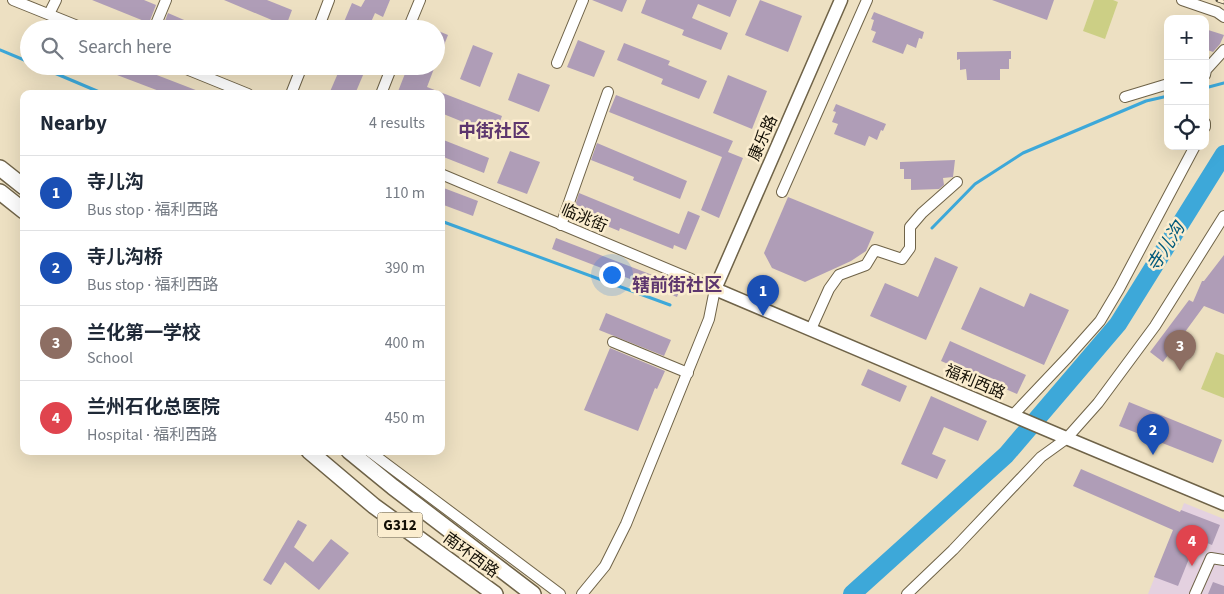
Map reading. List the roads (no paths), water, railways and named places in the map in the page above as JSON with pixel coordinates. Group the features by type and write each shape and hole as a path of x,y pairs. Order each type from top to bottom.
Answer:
{"highway":[{"path":"0,168 20,184"},
{"path":"0,192 20,208"},
{"name":"南环西路","path":"315,455 374,506 495,594"},
{"name":"南环西路","path":"354,455 392,487 533,594"}],"main road":[{"name":"康乐路","path":"714,289 841,0"},
{"name":"福利西路","path":"714,289 1224,504"}],"street":[{"path":"13,0 63,20"},
{"path":"49,14 56,0"},
{"path":"158,20 166,0"},
{"path":"321,20 329,0"},
{"path":"412,20 420,0"},
{"path":"557,63 583,0"},
{"path":"782,192 867,0"},
{"path":"1182,0 1217,12 1224,17"},
{"path":"1209,67 1224,50"},
{"path":"201,75 238,90"},
{"path":"293,90 298,75"},
{"path":"383,90 388,75"},
{"path":"1125,97 1164,85"},
{"path":"561,225 608,92"},
{"path":"1016,417 1100,321 1193,150"},
{"name":"临洮街","path":"445,176 714,289"},
{"path":"811,329 829,289 839,274 866,265 875,250 902,259 910,248 910,227 922,213 957,182"},
{"path":"907,594 953,550 1119,376 1155,326 1224,216"},
{"path":"582,594 604,566 626,524 709,319 714,289"},
{"path":"613,342 688,373"},
{"path":"374,455 560,594"},
{"path":"1195,594 1211,558 1224,560"}],"waterway":[{"path":"0,50 20,58"},
{"path":"59,75 95,90"},
{"path":"1209,87 1224,83"},
{"path":"932,228 975,184 1023,153 1146,101 1164,97"},
{"name":"寺儿沟","path":"852,594 1006,455 1118,324 1224,154"},
{"path":"445,222 670,305"}],"railway":[{"path":"1218,0 1224,2"}],"place":[{"name":"寺儿沟","path":"763,316"},
{"name":"兰化第一学校","path":"1180,371"},
{"name":"寺儿沟桥","path":"1153,455"},
{"name":"兰州石化总医院","path":"1192,566"}],"district":[{"name":"中街社区","path":"494,131"},
{"name":"辖前街社区","path":"677,285"}]}
